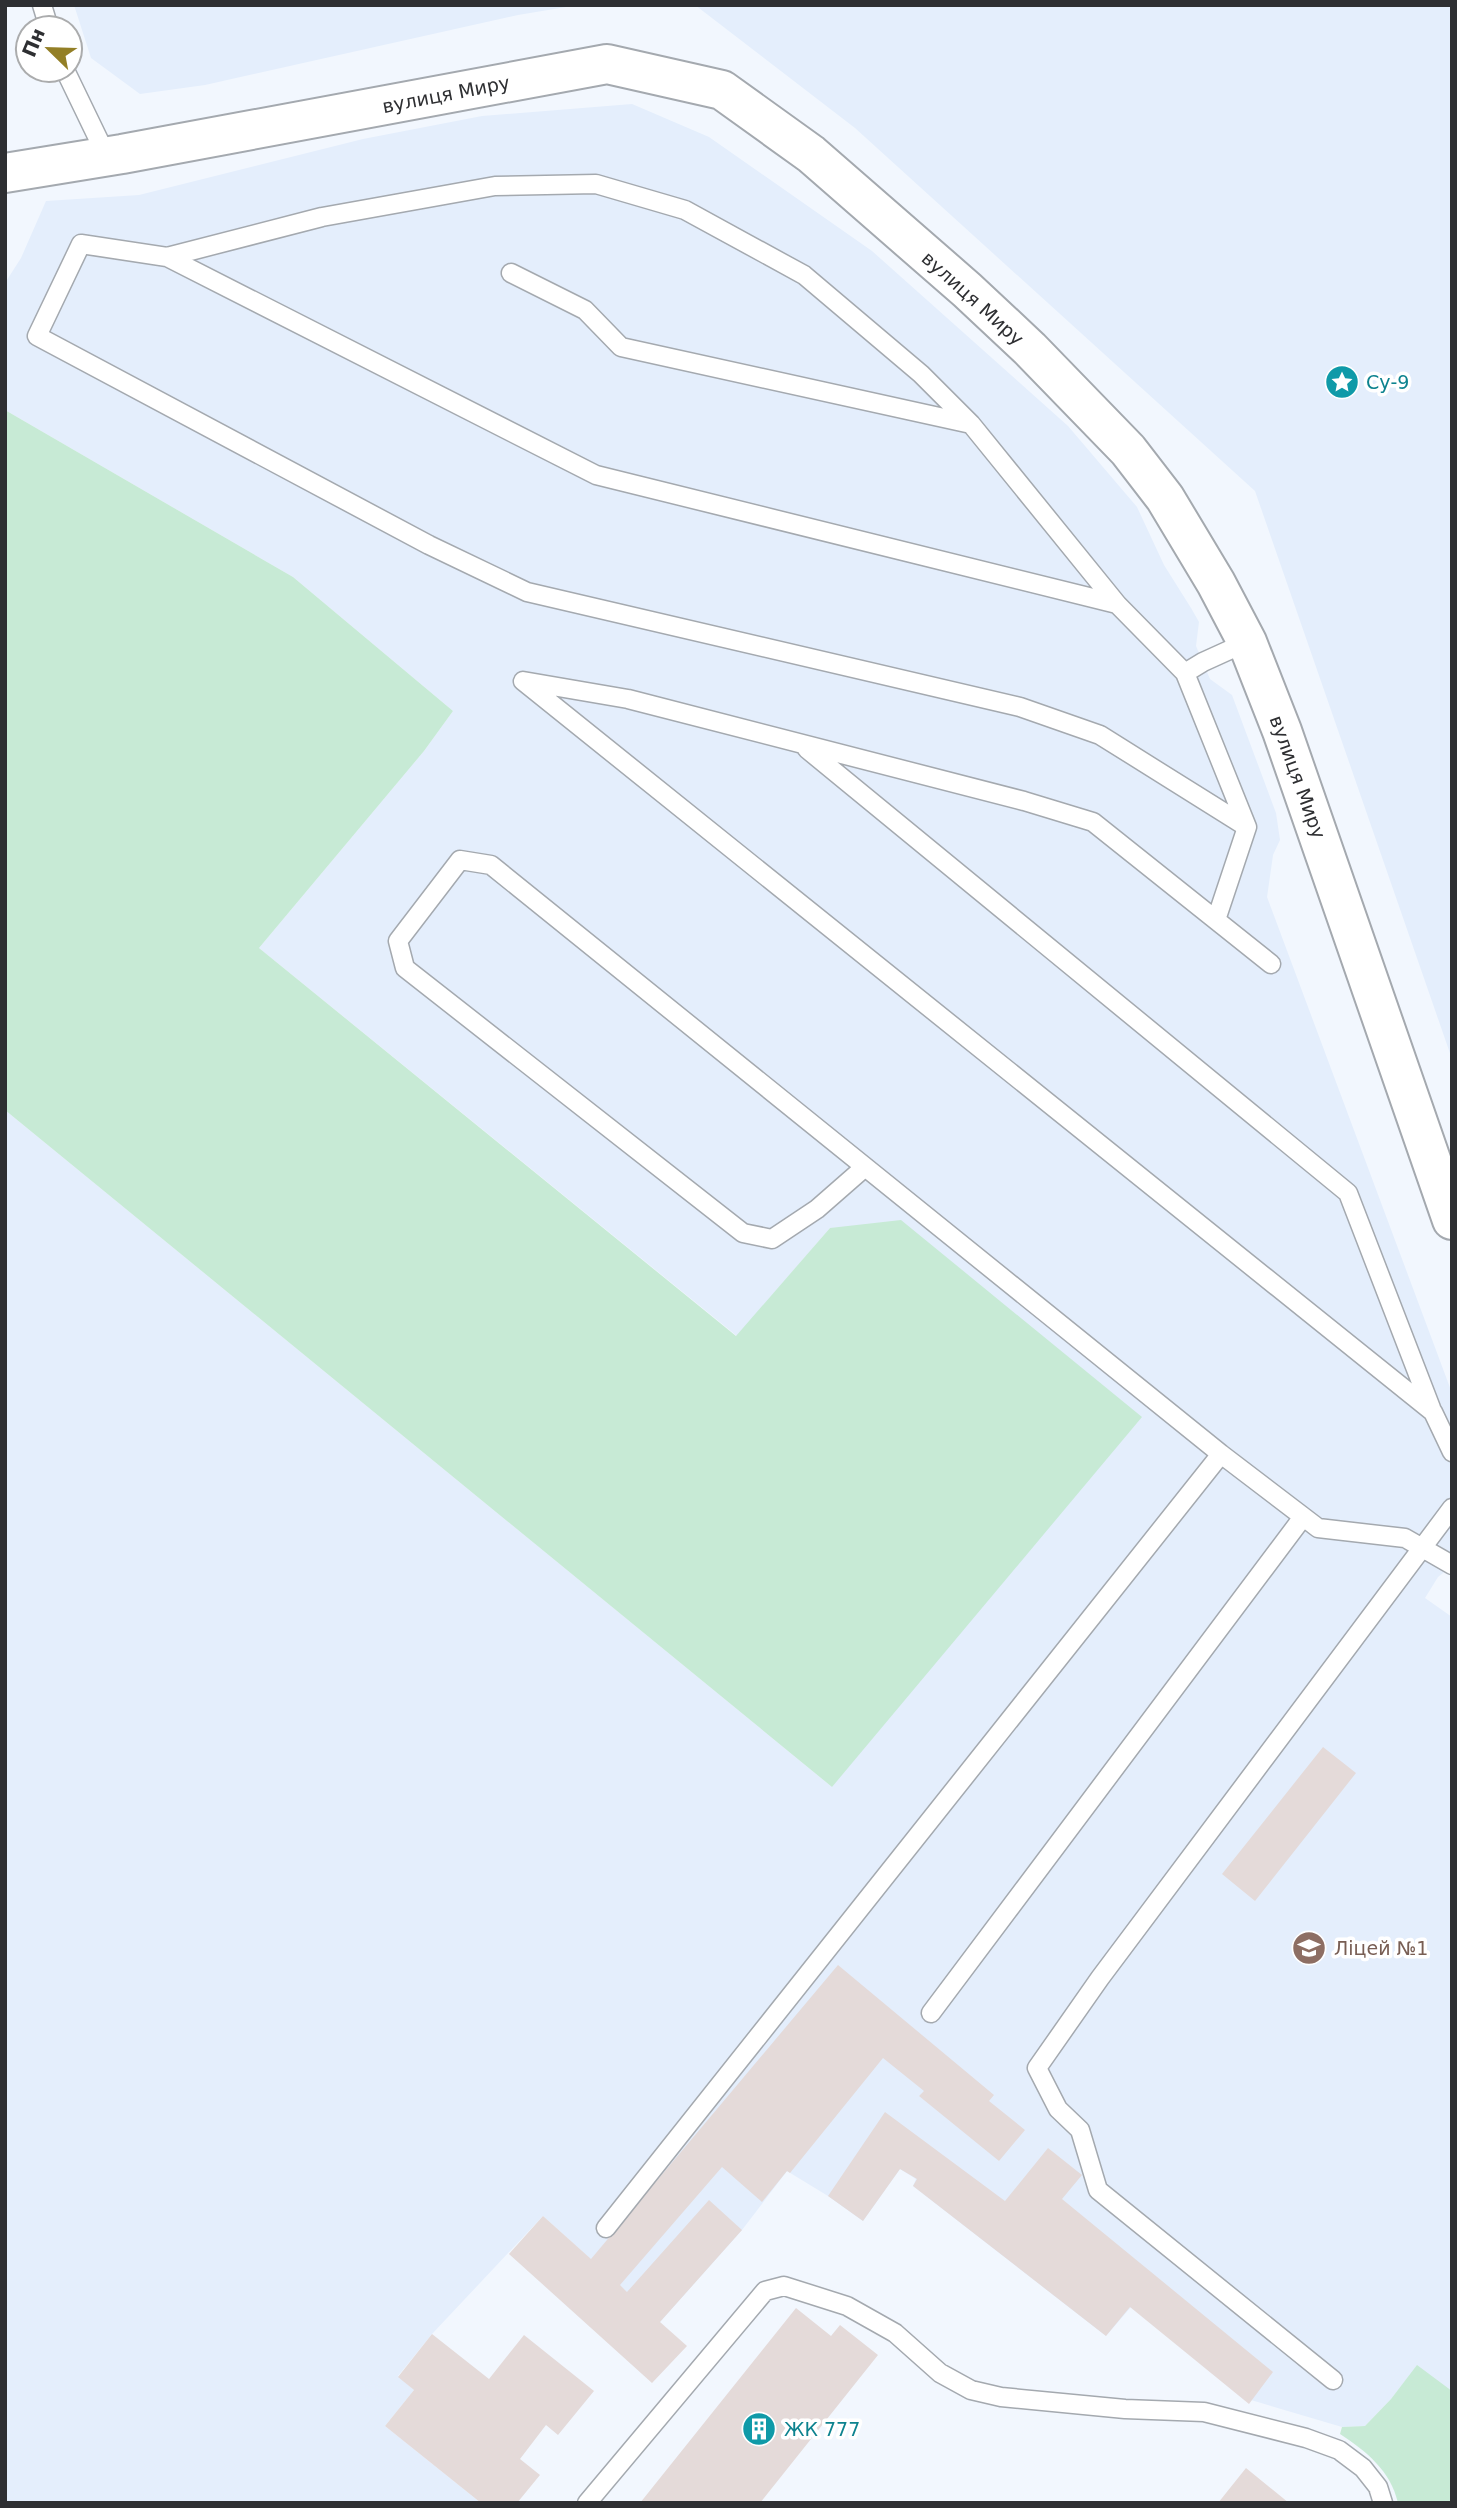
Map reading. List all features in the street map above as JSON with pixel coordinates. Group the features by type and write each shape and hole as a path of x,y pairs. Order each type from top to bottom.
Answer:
{"street":[{"name":"вулиця Миру","path":"5,173 107,157 607,64 722,90 811,154 967,290 1030,349 1128,450 1165,498 1216,583 1247,642 1282,731 1452,1220"}],"lane":[{"path":"72,84 107,157"},
{"path":"167,257 322,216 495,186 596,184 685,210 804,275 921,374 971,424 1117,604 1185,673 1247,827 1216,920"},
{"path":"1117,604 596,475 167,257 81,244 37,336 429,545 527,592 1020,707 1100,735 1247,827"},
{"path":"511,273 585,310 621,347 971,424"},
{"path":"1185,673 1247,642"},
{"path":"1271,964 1093,822 1024,801 628,699 523,681 1433,1412"},
{"path":"802,745 1348,1193 1433,1412 1452,1452"},
{"path":"865,1167 817,1209 772,1239 743,1233 405,968 398,941 460,860 491,865 1222,1454 1318,1528 1405,1538 1452,1565"},
{"path":"606,2228 1222,1454"},
{"path":"1333,2380 1098,2190 1080,2130 1058,2109 1037,2068 1100,1978 1452,1508"},
{"path":"931,2013 1303,1517"},
{"path":"587,2503 765,2291 784,2286 847,2306 872,2319 894,2333 940,2373 971,2390 1001,2397 1125,2409 1204,2412 1306,2438 1339,2450 1363,2468 1378,2487 1383,2503"}],"shaded area":[{"path":"74,5 578,5 518,15 205,85 140,94 91,58 84,36 84,14 77,14"},
{"path":"695,5 1452,5 1452,1059 1255,491 855,128"},
{"path":"632,104 709,137 872,251 1068,426 1137,507 1164,565 1199,622 1196,646 1210,679 1232,695 1276,813 1280,840 1273,855 1267,897 1452,1393 1452,1566 1438,1577 1425,1598 1452,1617 1452,2391 1417,2366 1365,2426 1342,2427 1251,2400 1131,2307 1106,2336 913,2186 916,2179 900,2169 863,2221 787,2171 742,2230 660,2322 543,2216 432,2334 398,2376 414,2390 385,2426 481,2503 5,2503 5,1110 832,1787 830,1228 737,1336 259,948 424,751 453,711 293,577 5,410 5,283 21,258 46,201 139,195 363,139 482,116"}],"green space":[{"path":"5,410 293,577 453,711 424,751 259,948 736,1336 830,1228 901,1220 1142,1417 832,1787 5,1110"},
{"path":"1417,2365 1452,2391 1452,2503 1398,2503 1390,2481 1376,2463 1340,2434 1342,2427 1365,2426 1391,2399"}],"building":[{"path":"1323,1747 1356,1773 1255,1901 1222,1874"},
{"path":"838,1965 994,2095 989,2101 1025,2130 999,2161 919,2096 924,2091 883,2058 790,2173 787,2171 762,2202 722,2167 620,2285 627,2292 709,2200 742,2230 660,2322 687,2346 652,2383 509,2254 543,2216 591,2259"},
{"path":"885,2112 1005,2201 1048,2148 1082,2175 1062,2199 1273,2372 1249,2404 1130,2307 1106,2336 913,2186 917,2179 900,2169 863,2221 828,2196"},
{"name":"ЖК 777","path":"796,2308 831,2336 840,2325 878,2355 760,2503 640,2503"},
{"path":"432,2334 489,2379 524,2335 594,2391 558,2435 546,2425 520,2459 540,2475 517,2503 481,2503 385,2426 414,2390 398,2377"},
{"path":"1246,2468 1289,2503 1218,2503"}],"place":[{"name":"Су-9","path":"1342,382"},
{"name":"Ліцей №1","path":"1309,1948"},
{"name":"ЖК 777","path":"759,2429"}]}
